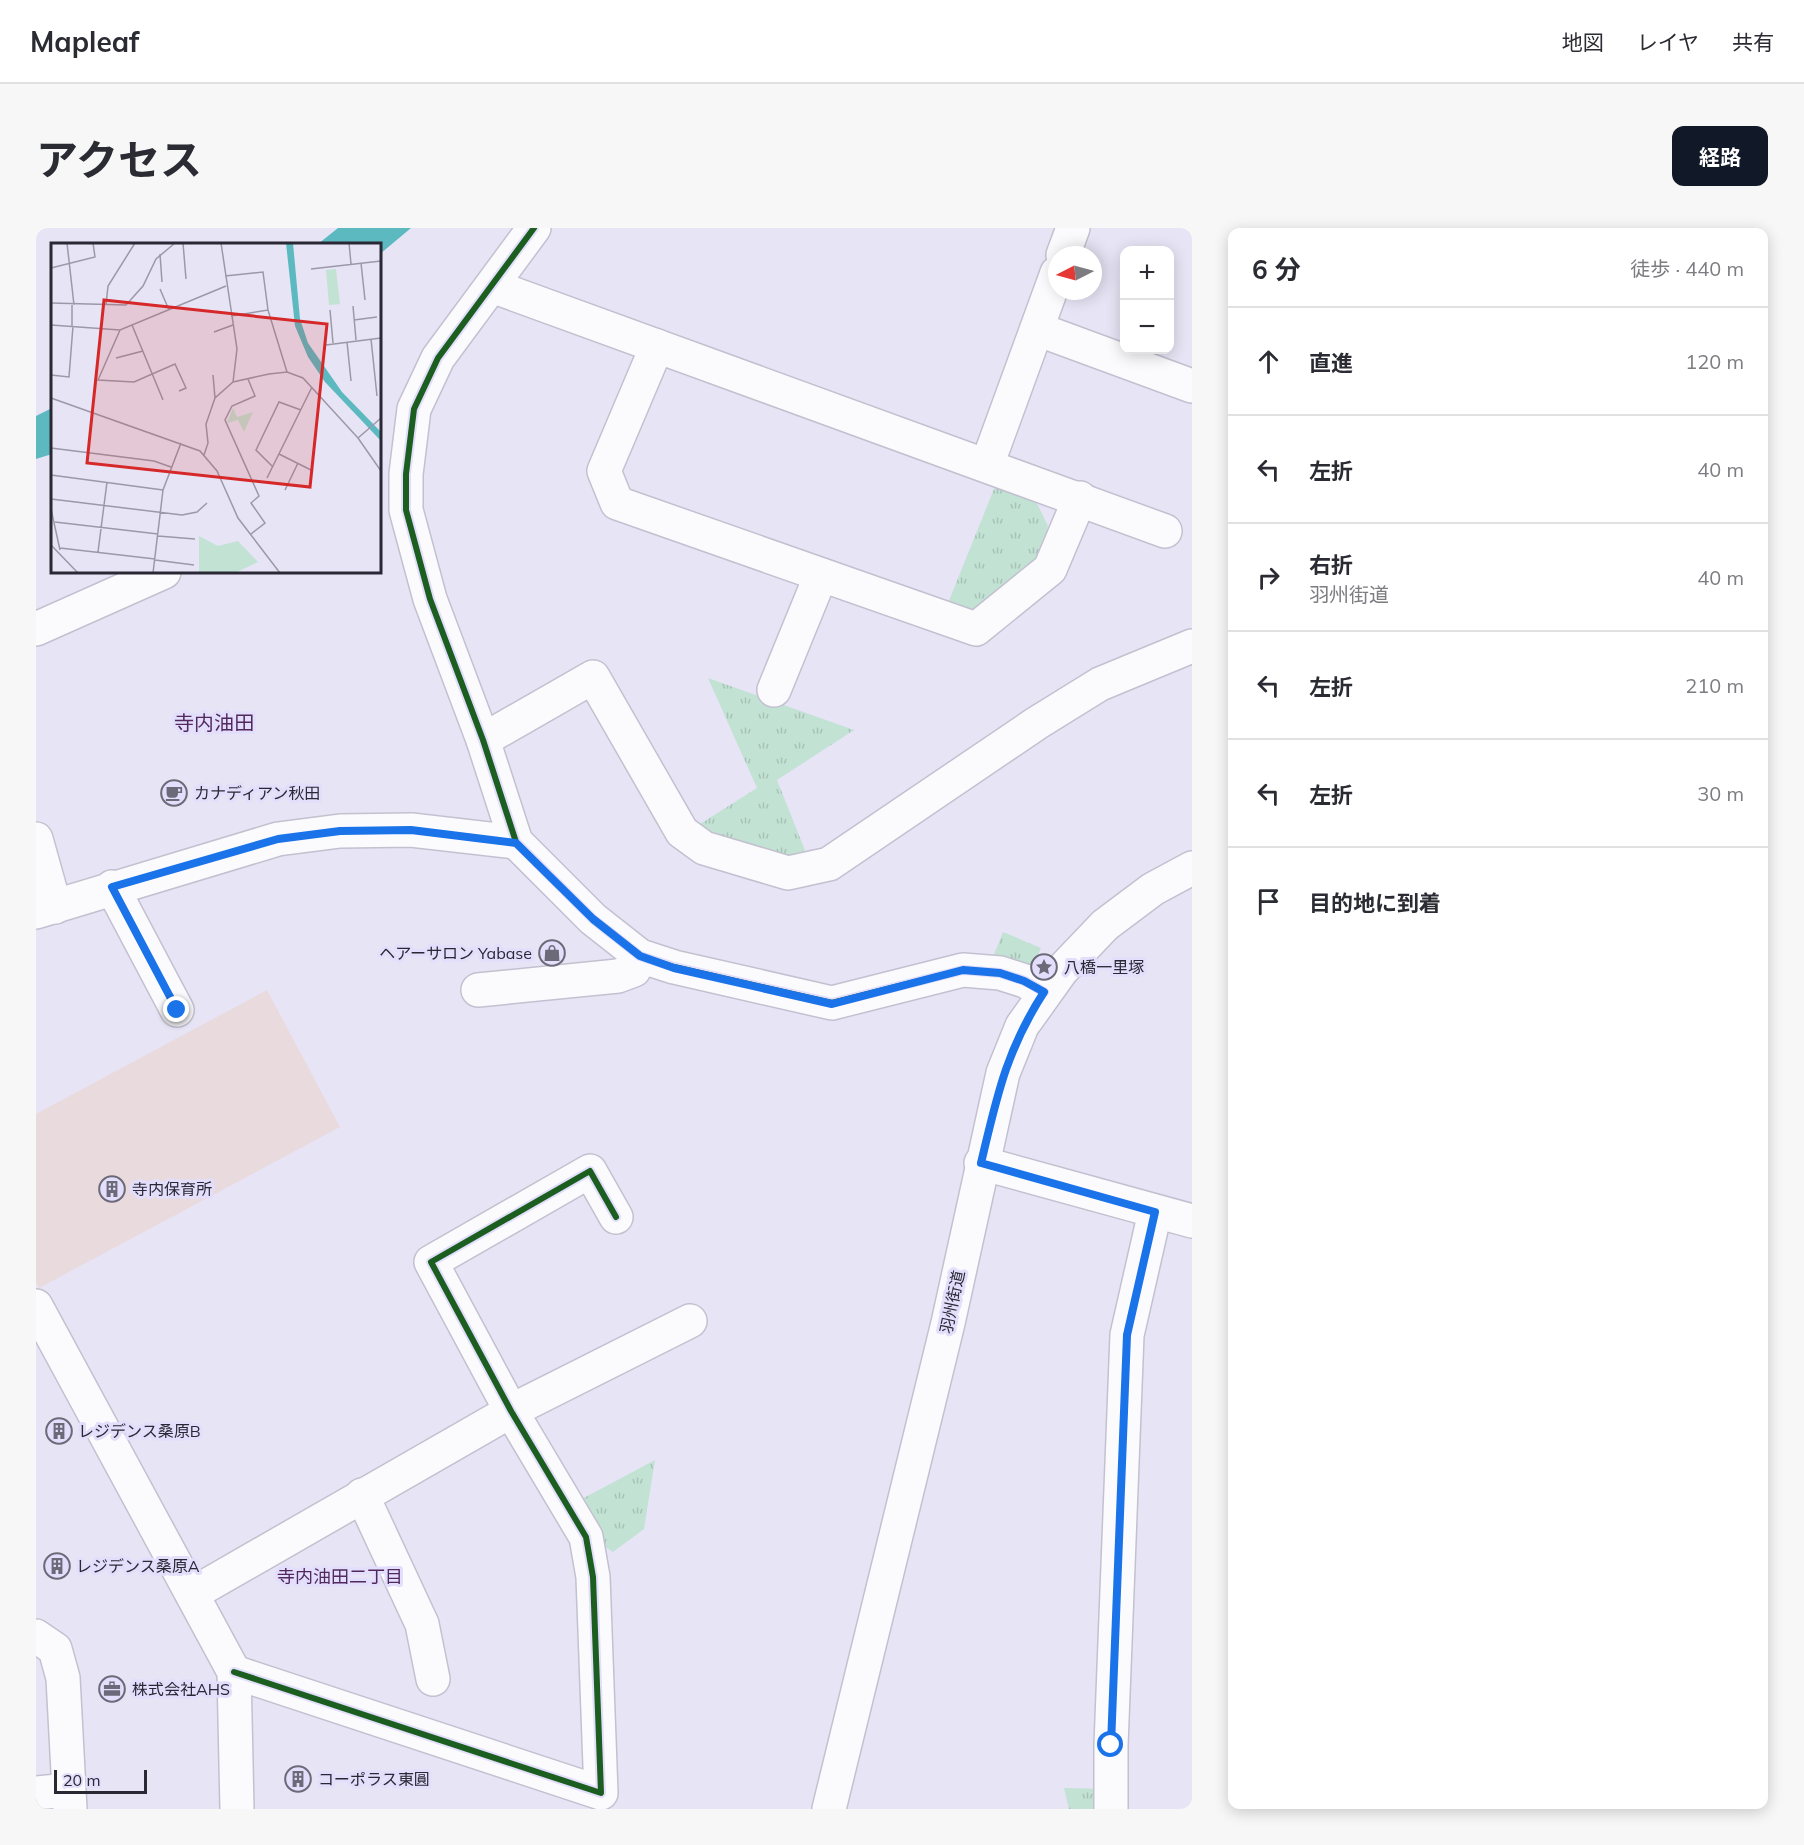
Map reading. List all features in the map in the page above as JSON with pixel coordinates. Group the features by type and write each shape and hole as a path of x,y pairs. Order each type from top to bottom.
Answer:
{"street":[{"path":"534,228 438,358 414,409 393,477 406,510 430,599 483,740 516,843 593,919 640,956 674,968 832,1004 963,970 1000,973 1024,981 1044,992"},
{"path":"1066,246 1073,228"},
{"path":"492,286 1080,498 1165,531"},
{"path":"987,465 1048,297"},
{"path":"1036,329 1192,386"},
{"path":"657,346 604,471 617,503 976,629 1050,569 1080,498"},
{"path":"36,629 162,573"},
{"path":"774,690 821,575"},
{"path":"483,740 593,677 682,832 704,848 788,873 829,864 1037,723 1100,684 1192,646"},
{"path":"36,839 45,909 278,839 340,831 411,830 516,843"},
{"name":"羽州街道","path":"830,1809 948,1323 981,1163 1003,1073 1023,1026 1044,992 1105,925 1153,889 1192,868"},
{"path":"112,887 177,1010"},
{"path":"478,990 618,976 634,970 640,956"},
{"path":"981,1163 1192,1221"},
{"path":"234,1672 601,1793 593,1577 586,1537 511,1411 431,1262 590,1171 616,1217"},
{"path":"1111,1809 1111,1745 1127,1335 1155,1212"},
{"path":"36,1306 46,1349 192,1594 234,1672 237,1809"},
{"path":"192,1594 511,1411 690,1321"},
{"path":"362,1495 422,1624 433,1679"},
{"path":"36,1636 55,1649 63,1678 69,1800 36,1793"}],"shaded area":[{"path":"267,990 340,1127 39,1288 36,1282 36,1114"}],"green space":[{"path":"996,484 1034,497 1048,526 1043,550 1021,584 976,612 948,603"},
{"path":"708,678 854,730 777,780 808,858 781,858 751,850 697,826 757,788"},
{"path":"1003,932 1041,948 1028,978 991,962"},
{"path":"655,1460 644,1529 613,1552 604,1546 582,1499"},
{"path":"1064,1788 1107,1789 1106,1809 1069,1809"}],"water":[{"path":"338,228 411,228 381,253 381,243 319,243"},
{"path":"51,408 51,454 36,459 36,416"}],"cycle path":[{"path":"534,228 438,358 414,409 406,474 406,510 430,599 483,740 516,842 593,919 640,956 674,967 832,1003 963,970 1000,973 1025,981 1044,992"},
{"path":"234,1672 601,1793 593,1577 586,1537 511,1411 431,1262 590,1171 616,1217"}],"place":[{"name":"カナディアン秋田","path":"174,793"},
{"name":"ヘアーサロン Yabase","path":"552,953"},
{"name":"八橋一里塚","path":"1044,967"},
{"name":"寺内保育所","path":"112,1189"},
{"name":"レジデンス桑原B","path":"59,1431"},
{"name":"レジデンス桑原A","path":"57,1566"},
{"name":"株式会社AHS","path":"112,1689"},
{"name":"コーポラス東圓","path":"298,1779"}],"district":[{"name":"寺内油田","path":"214,723"},
{"name":"寺内油田二丁目","path":"340,1577"}],"route":[{"path":"177,1010 112,887 278,839 340,831 411,830 516,843 593,919 640,956 674,968 832,1004 873,995 908,982 963,970 1000,973 1024,981 1044,992 1023,1026 1003,1073 981,1163 1155,1212 1127,1335 1111,1745"}]}
